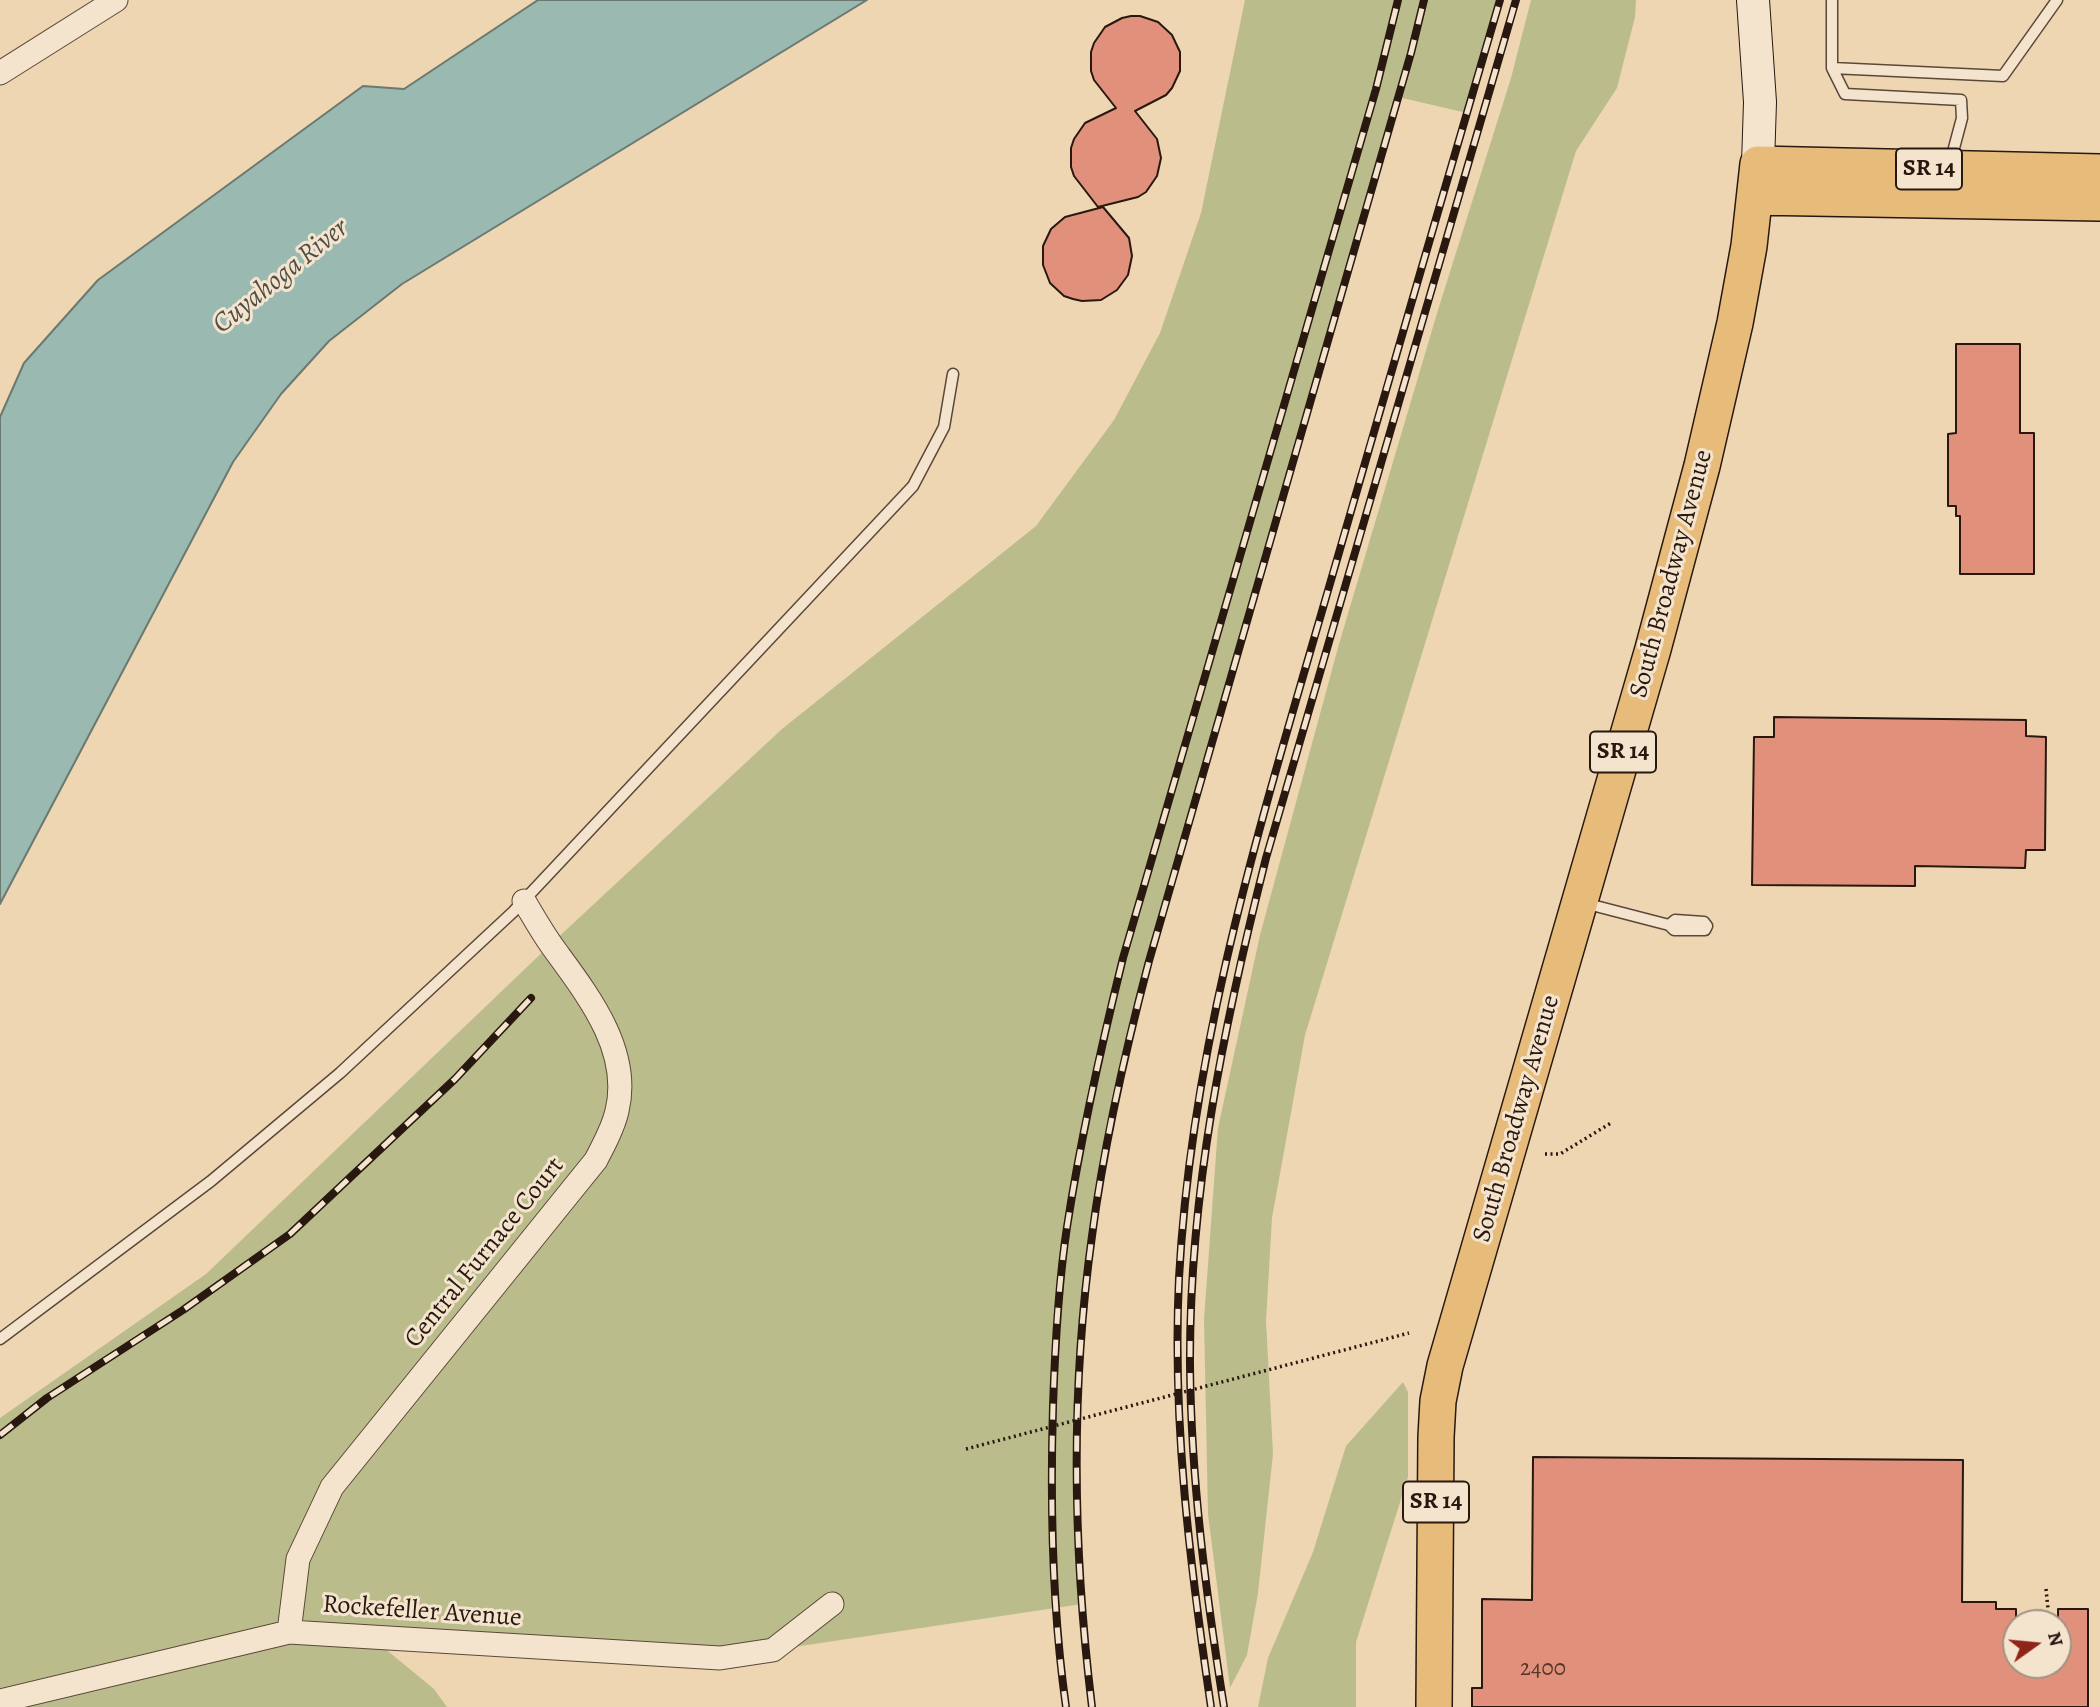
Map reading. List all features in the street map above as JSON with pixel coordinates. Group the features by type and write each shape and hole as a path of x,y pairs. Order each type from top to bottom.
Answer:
{"main road":[{"name":"SR 14","path":"1756,181 1949,169 2100,172"},
{"name":"SR 14","path":"1756,181 2100,203"},
{"name":"South Broadway Avenue","path":"1434,1707 1437,1425 1445,1366 1581,902 1702,466 1735,323 1749,246 1756,181"}],"street":[{"path":"0,74 116,0"},
{"path":"1754,0 1760,102 1756,181"},
{"name":"Central Furnace Court","path":"289,1632 298,1559 332,1487 596,1160 618,1108 619,1080 608,1032 598,1011 524,901"},
{"name":"Rockefeller Avenue","path":"0,1701 289,1632 720,1658 774,1650 832,1604"},
{"path":"0,1701 7,1707"}],"lane":[{"path":"1832,0 1832,68 1845,94 1961,100 1962,118 1949,169"},
{"path":"1832,68 2003,76 2057,0"},
{"path":"0,1339 211,1181 265,1136 340,1073 524,901 913,486 944,427 953,374"},
{"path":"1581,902 1669,925"}],"path":[{"path":"1545,1154 1560,1154 1611,1123"},
{"path":"966,1449 1409,1333"},
{"path":"2046,1589 2048,1609"}],"green space":[{"path":"1245,0 1500,0 1467,113 1398,97 1149,961 1109,1133 1096,1203 1086,1284 1078,1421 1082,1604 720,1658 372,1638 434,1689 447,1707 0,1707 0,1418 206,1274 551,944 782,729 1036,526 1114,420 1160,333 1201,213"},
{"path":"1531,0 1636,0 1635,17 1617,88 1576,151 1305,1035 1272,1218 1266,1321 1273,1454 1258,1593 1247,1655 1230,1688 1208,1514 1204,1319 1218,1128 1260,935 1339,644 1438,310 1511,78"},
{"path":"1403,1382 1408,1392 1408,1477 1356,1642 1356,1707 1258,1707 1268,1658 1313,1552 1346,1446"}],"water":[{"name":"Cuyahoga River","path":"538,0 867,0 402,284 329,341 281,394 233,462 0,904 0,417 24,363 98,280 363,86 404,89"}],"building":[{"path":"1131,16 1158,22 1172,35 1180,52 1180,71 1166,95 1135,111 1157,139 1161,158 1157,176 1146,192 1138,197 1098,207 1074,176 1071,148 1085,123 1116,108 1094,80 1091,52 1105,27"},
{"path":"1103,207 1129,238 1132,256 1128,275 1117,290 1101,300 1082,301 1064,296 1050,283 1043,265 1043,246 1051,229 1065,217"},
{"path":"1956,344 2020,344 2020,433 2034,433 2034,574 1960,574 1960,516 1956,516 1956,506 1948,506 1948,434 1956,433"},
{"path":"1774,717 2026,720 2026,736 2046,737 2045,850 2026,850 2025,868 1915,866 1915,886 1752,885 1754,737 1774,737"},
{"path":"1533,1457 1963,1460 1962,1602 1996,1602 1996,1609 2002,1609 2002,1679 2072,1679 2072,1609 2088,1609 2088,1707 1472,1707 1472,1688 1482,1688 1482,1599 1532,1600"}],"railway":[{"path":"1066,1707 1053,1557 1053,1406 1061,1272 1085,1125 1123,958 1376,89 1398,0"},
{"path":"1092,1707 1081,1590 1077,1413 1085,1295 1109,1132 1149,961 1424,0"},
{"path":"1211,1707 1184,1493 1178,1386 1179,1278 1197,1111 1229,948 1271,786 1500,0"},
{"path":"1224,1707 1201,1537 1193,1451 1190,1365 1196,1237 1212,1109 1236,983 1266,858 1516,0"},
{"path":"0,1435 47,1398 183,1310 290,1234 455,1079 531,998"}]}
